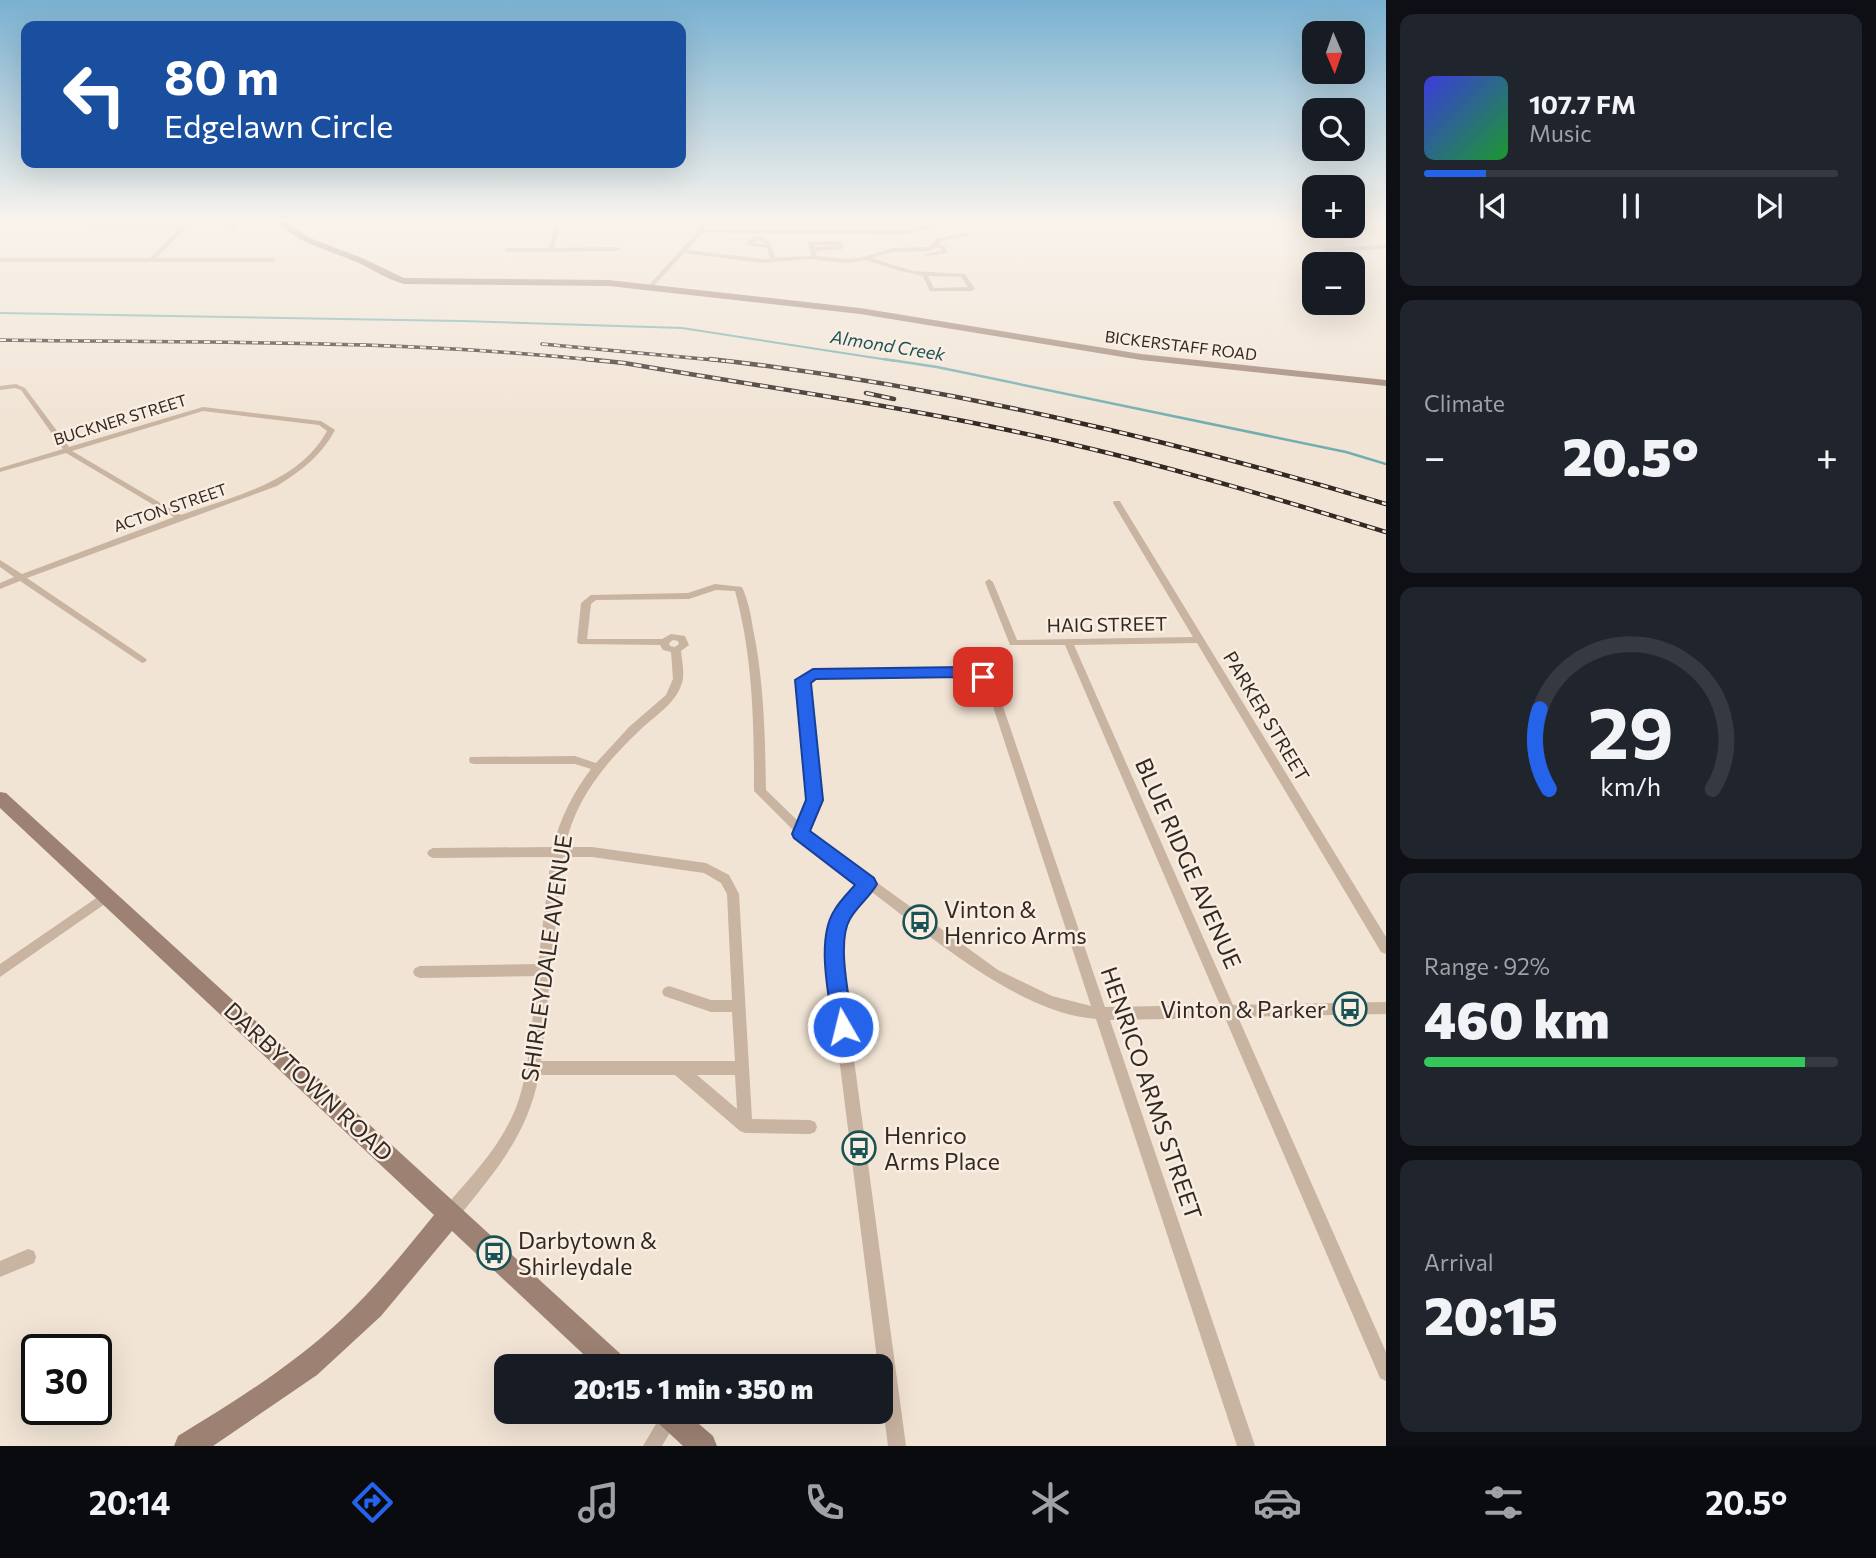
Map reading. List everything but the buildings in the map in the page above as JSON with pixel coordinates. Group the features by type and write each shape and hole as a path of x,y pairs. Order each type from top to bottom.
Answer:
{"street":[{"name":"BICKERSTAFF ROAD","path":"663,288 860,311 1119,354 1386,383"},
{"path":"931,288 972,288"},
{"path":"0,388 13,386 23,389 67,450 181,518"},
{"name":"BUCKNER STREET","path":"0,470 203,409 321,423 331,430"},
{"name":"ACTON STREET","path":"0,586 282,480 313,452 331,430"},
{"name":"PARKER STREET","path":"1117,503 1386,948"},
{"path":"0,563 142,660"},
{"name":"HAIG STREET","path":"989,582 1013,643 1201,640"},
{"name":"SHIRLEYDALE AVENUE","path":"188,1446 271,1393 320,1356 371,1308 496,1158 523,1111 533,1068 558,852 565,819 574,800 599,768 672,693 678,681 676,650 684,646 682,638 671,637 664,642 582,642 586,603 594,597 689,596 715,587 739,589 747,612 757,704 760,791 801,831"},
{"name":"BLUE RIDGE AVENUE","path":"1068,642 1386,1372"},
{"name":"HENRICO ARMS STREET","path":"801,831 815,800 803,680 813,674 965,672 983,677 990,683 1247,1446"},
{"path":"474,760 575,760 599,768"},
{"name":"DARBYTOWN ROAD","path":"0,798 602,1354"},
{"path":"801,831 804,838 1007,982 1050,1002 1101,1014 1386,1008"},
{"path":"433,853 592,852 695,865 725,879 733,894 745,1126"},
{"path":"867,884 841,916 838,925 835,935 836,978 897,1446"},
{"path":"0,971 108,895"},
{"path":"420,972 545,970"},
{"path":"668,992 710,1006 739,1006"},
{"path":"533,1068 742,1068"},
{"path":"678,1068 745,1126 810,1127"},
{"path":"0,1269 28,1257"},
{"path":"652,1446 663,1424"},
{"path":"678,1424 703,1446"}],"waterway":[{"name":"Almond Creek","path":"0,313 461,321 682,328 895,361"},
{"name":"Almond Creek","path":"884,359 937,367 1346,452 1386,464"}],"railway":[{"path":"0,340 377,345 602,361"},
{"path":"542,344 725,361"},
{"path":"586,359 852,401 1023,433 1118,455 1386,532"},
{"path":"710,359 881,383 1051,416 1219,457 1386,504"},
{"path":"866,393 894,399"}],"place":[{"name":"Vinton & Henrico Arms","path":"920,922"},
{"name":"Vinton & Parker","path":"1350,1009"},
{"name":"Henrico Arms Place","path":"859,1148"},
{"name":"Darbytown & Shirleydale","path":"494,1253"}],"route":[{"path":"843,1027 836,978 835,935 841,916 867,884 801,834 815,800 803,680 813,674 965,672 983,677"}]}
